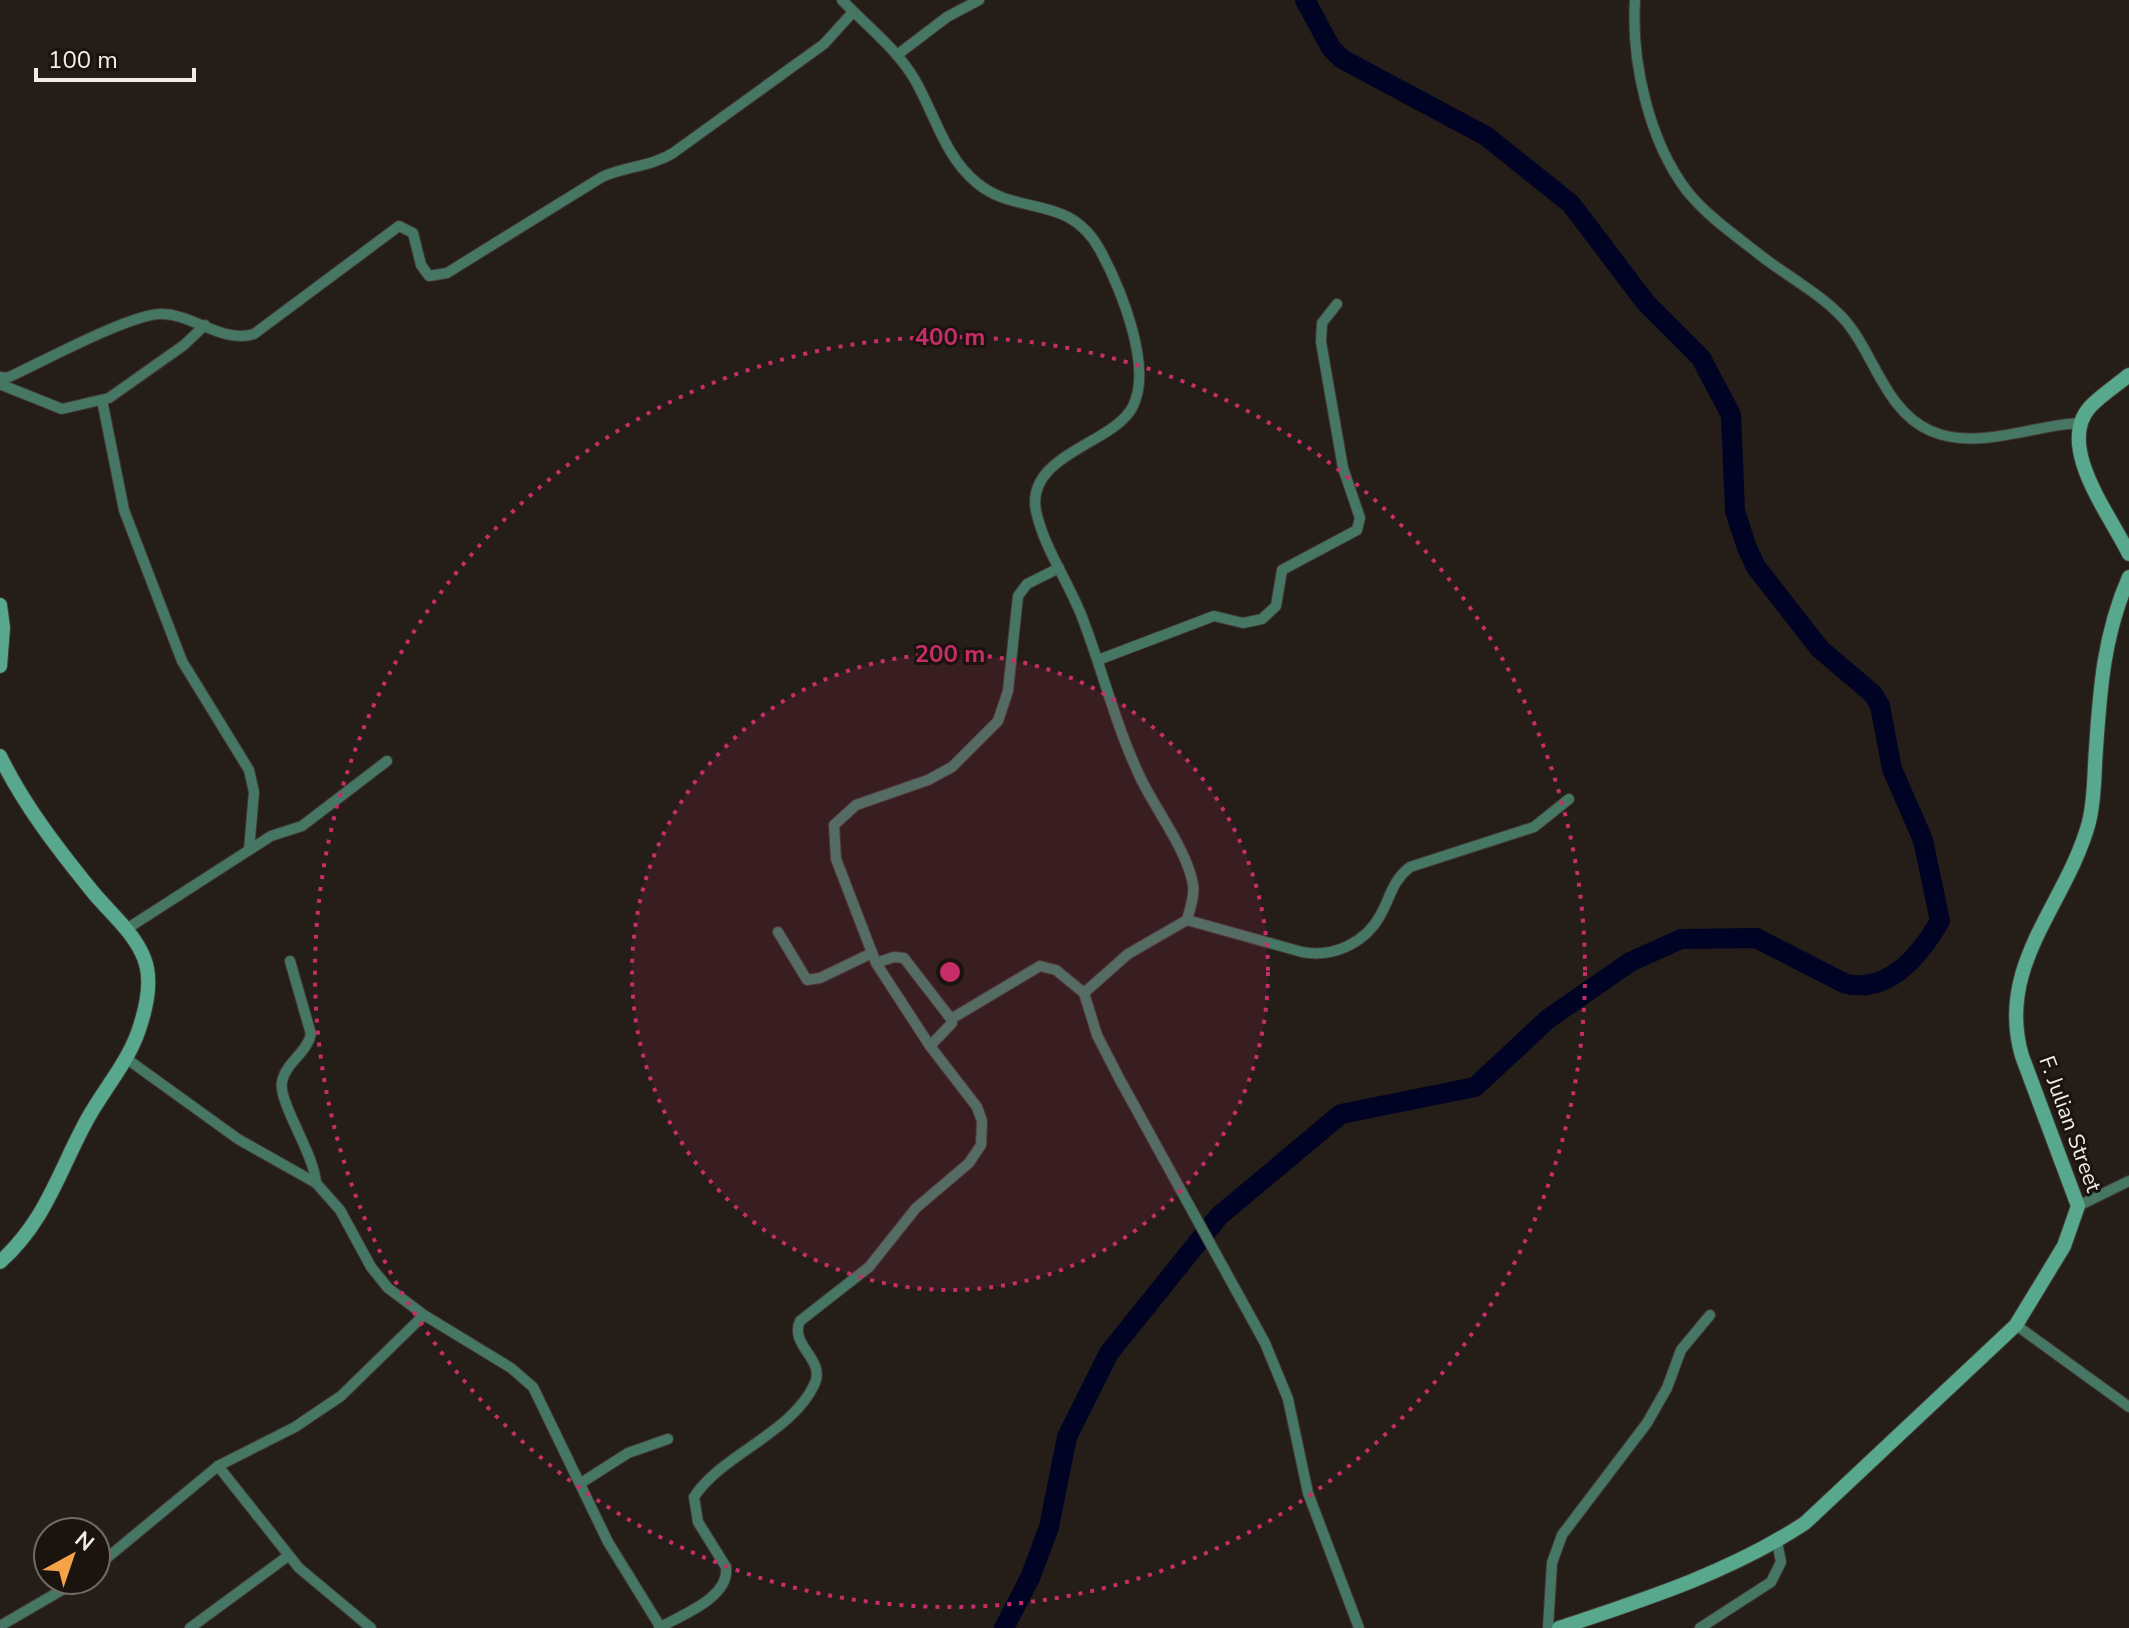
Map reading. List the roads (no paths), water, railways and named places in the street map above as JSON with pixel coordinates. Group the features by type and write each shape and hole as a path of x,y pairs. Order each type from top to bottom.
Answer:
{"street":[{"path":"842,0 897,55 915,79 953,155 974,181 1001,198 1054,209 1086,230 1099,248 1127,316 1140,373 1134,405 1116,426 1063,458 1036,497 1041,527 1098,660 1126,747 1192,880 1194,889 1187,920"},
{"path":"897,55 947,17 979,0"},
{"path":"1635,0 1638,56 1647,99 1659,137 1677,175 1694,198 1722,224 1845,320 1906,414 1929,430 1958,438 2080,423"},
{"path":"2,382 145,316 167,314 236,336 246,336 265,328 399,226 413,233 421,265 429,276 447,273 602,177 621,168 652,165 673,153 824,44 853,12"},
{"path":"1098,660 1214,616 1243,623 1262,619 1276,606 1282,570 1357,530 1360,518 1343,468 1321,342 1322,323 1337,304"},
{"path":"2,382 55,408 102,400 120,393 151,365 184,345 205,325"},
{"path":"2129,375 2091,406 2080,423 2081,461 2129,554"},
{"path":"102,400 124,510 178,650 192,680 249,770 254,792 249,850"},
{"path":"127,1059 238,1139 316,1183 340,1210 379,1279 424,1315 511,1368 533,1387 628,1580 660,1628 709,1598 724,1585 726,1567 698,1522 694,1497 779,1425 814,1385 816,1369 797,1332 800,1321 869,1267 916,1208 969,1163 981,1145 982,1121 977,1107 930,1046 873,958 836,859 834,825 856,805 915,785 952,767 998,721 1005,706 1018,596 1027,584 1059,568"},
{"name":"F. Julian Street","path":"1559,1628 1698,1578 1777,1542 1805,1523 2016,1325 2064,1246 2078,1206 2022,1056 2014,1018 2023,969 2088,823 2105,647 2129,577"},
{"path":"0,605 3,628 0,666"},
{"path":"0,756 21,794 65,856 142,953 148,979 142,1023 127,1059 88,1118 60,1182 42,1212 0,1262"},
{"path":"125,930 273,834 302,826 387,761"},
{"path":"1084,993 1128,954 1187,920 1311,954 1345,948 1372,928 1395,881 1410,867 1534,827 1569,799"},
{"path":"778,932 807,980 873,958 904,958 951,1019 952,1023 930,1046"},
{"path":"290,961 311,1034 283,1078 282,1087 312,1158 316,1183"},
{"path":"951,1019 1040,966 1056,970 1084,993 1097,1035 1222,1258 1279,1374 1288,1399 1308,1493 1359,1628"},
{"path":"2078,1206 2129,1181"},
{"path":"112,1554 218,1466 321,1411 361,1379 424,1315"},
{"path":"1548,1628 1552,1563 1562,1535 1647,1423 1667,1388 1681,1350 1710,1315"},
{"path":"2016,1325 2129,1407"},
{"path":"581,1483 628,1453 668,1439"},
{"path":"218,1466 288,1556 371,1628"},
{"path":"1700,1628 1771,1582 1781,1562 1777,1542"},
{"path":"190,1628 288,1556"},
{"path":"0,1626 52,1596"}],"waterway":[{"path":"1004,1628 1030,1578 1049,1527 1067,1437 1109,1353 1219,1216 1341,1114 1475,1087 1548,1019 1630,962 1681,939 1756,938 1846,984 1862,985 1876,983 1902,969 1940,921 1923,840 1892,769 1880,706 1873,694 1820,649 1756,567 1747,548 1735,511 1731,415 1701,358 1646,303 1571,204 1486,136 1342,59 1331,48 1305,0"}]}
